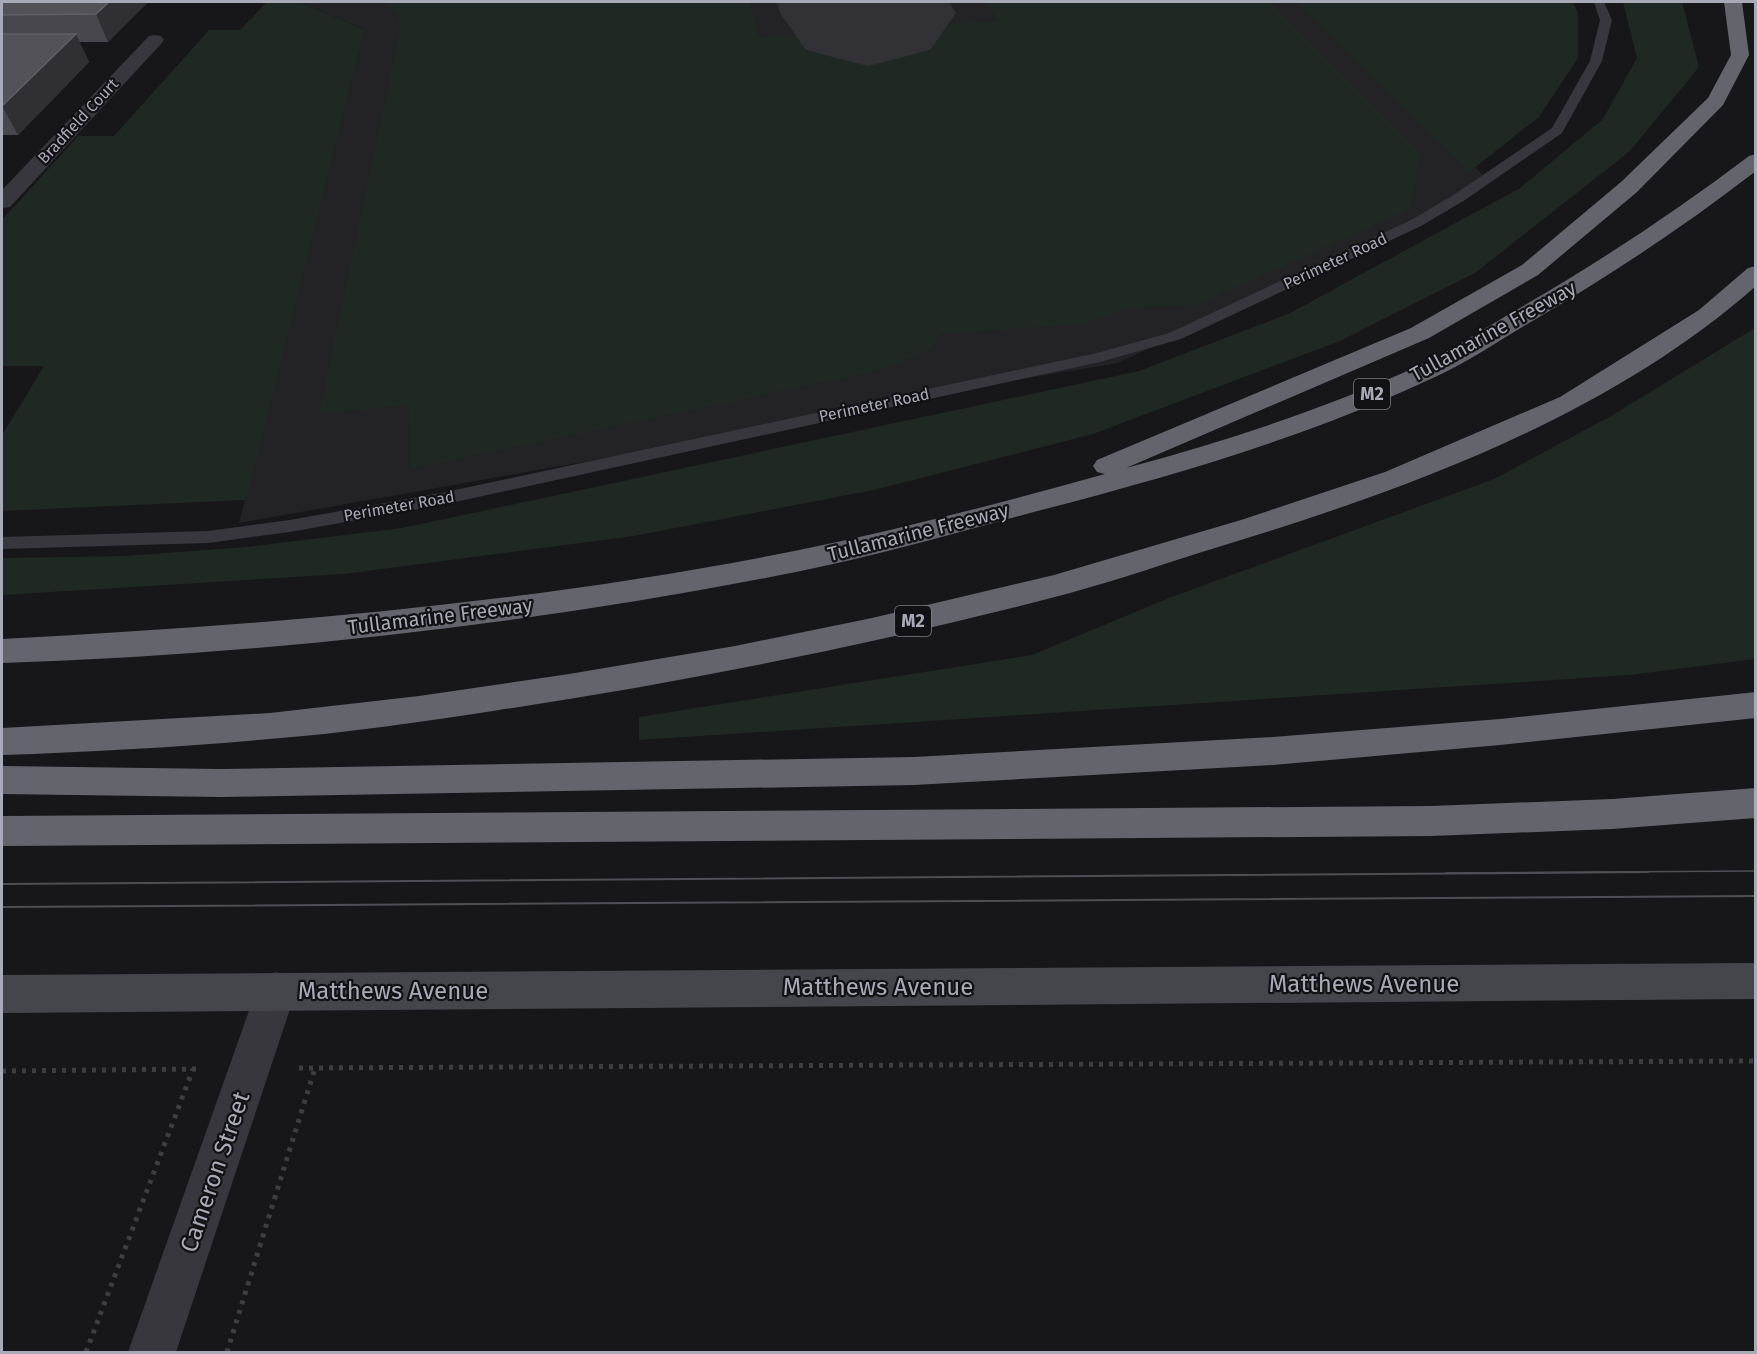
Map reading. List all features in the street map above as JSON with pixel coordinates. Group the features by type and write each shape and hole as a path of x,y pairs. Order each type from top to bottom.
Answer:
{"highway":[{"path":"942,528 1091,472 1420,333 1530,270 1629,187 1716,101 1740,55 1733,2"},
{"name":"Tullamarine Freeway","path":"2,651 306,632 626,592 787,563 942,528 1198,458 1321,415 1430,370 1612,264 1696,207 1755,160"},
{"name":"M2","path":"2,742 270,726 419,709 557,689 861,633 1055,586 1251,527 1395,478 1569,403 1708,315 1755,273"},
{"path":"2,780 220,783 914,771 1273,751 1500,732 1755,705"},
{"path":"2,831 1431,821 1612,814 1755,803"}],"main road":[{"name":"Matthews Avenue","path":"2,994 1755,981"}],"street":[{"name":"Bradfield Court","path":"2,202 154,40"},
{"name":"Cameron Street","path":"152,1353 276,991"}],"lane":[{"name":"Perimeter Road","path":"2,543 208,537 312,522 446,498 1100,357 1175,336 1416,223 1460,197 1557,130 1596,61 1606,20 1599,2"}],"path":[{"path":"2,1071 193,1070 252,1066 315,1068 1755,1061"},
{"path":"227,1353 315,1068"},
{"path":"87,1353 193,1070"}],"shaded area":[{"path":"267,2 299,2 365,30 246,500 2,511 2,435 44,366 2,366 2,220 78,136 114,136 209,30 240,30"},
{"path":"299,2 1303,2 1486,178 1416,223 1118,363 1004,382 640,452 239,523 365,30"},
{"path":"384,2 750,2 759,37 998,21 986,2 1270,2 1421,153 1410,209 1197,305 1129,308 1084,324 941,334 931,349 877,371 410,469 409,405 319,414 400,30 398,14"},
{"path":"1295,2 1573,2 1578,13 1578,58 1539,117 1469,172"},
{"path":"1623,2 1682,2 1699,67 1630,151 1475,273 1340,341 1093,434 874,490 634,536 344,574 2,595 2,558 125,556 245,547 402,528 1139,371 1290,313 1520,188 1603,119 1637,58"},
{"path":"1755,328 1755,659 1630,675 639,740 639,717 1032,655 1169,598 1494,479 1611,416"}],"building":[{"path":"2,2 109,2 96,14 2,15"},
{"path":"2,34 76,34 2,106"}],"runway":[{"path":"863,2 868,13"}],"tram line":[{"path":"1446,873 1756,871"},
{"path":"2,884 1648,872"},
{"path":"2,907 1756,896"}]}
